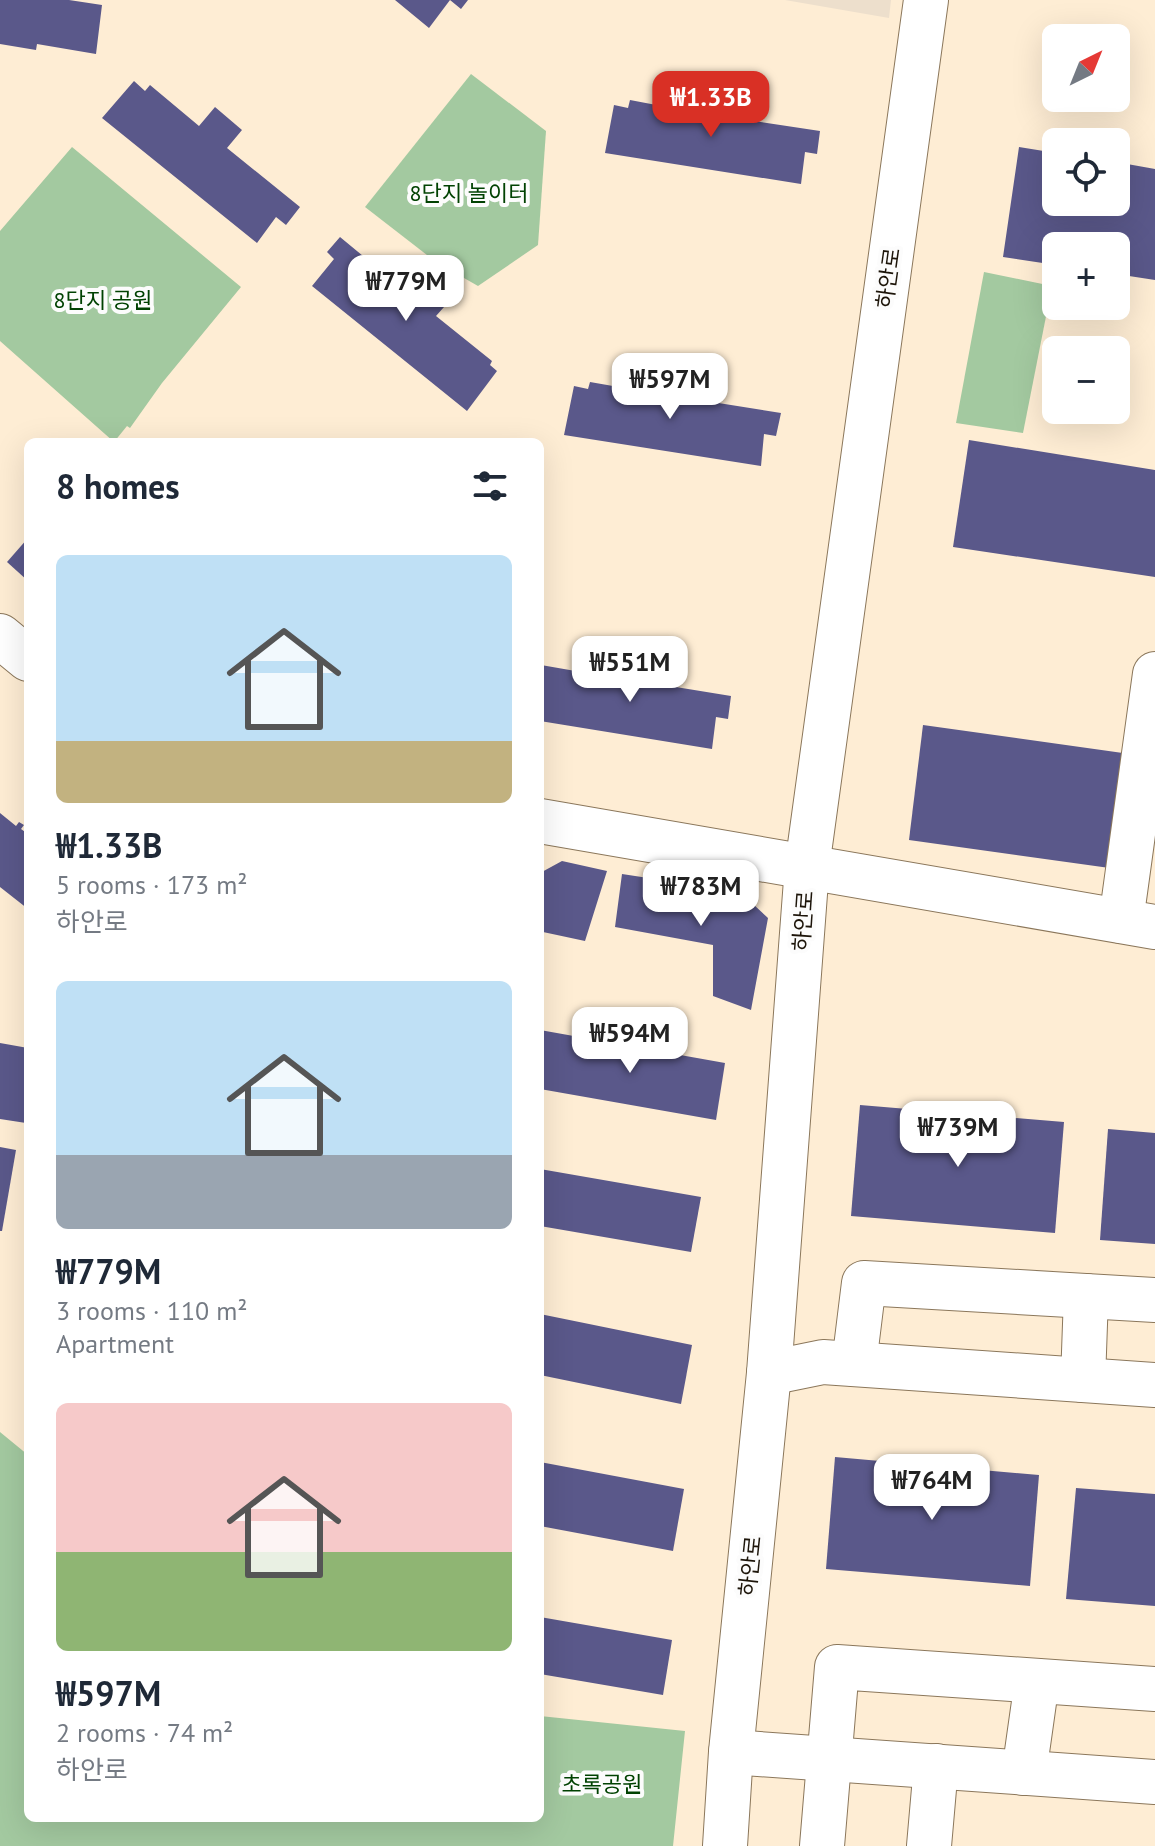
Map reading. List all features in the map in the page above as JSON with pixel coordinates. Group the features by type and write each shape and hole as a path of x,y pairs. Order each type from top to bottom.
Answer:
{"street":[{"name":"하안로","path":"725,1846 731,1752 769,1373 807,867 926,0"},
{"path":"0,636 24,656"},
{"path":"544,822 1138,924 1155,674"},
{"path":"854,1364 864,1283 1155,1300"},
{"path":"1083,1380 1086,1296"},
{"path":"769,1373 823,1362 1155,1385"},
{"path":"822,1846 837,1667 1155,1689"},
{"path":"1024,1773 1037,1681"},
{"path":"731,1752 1155,1782"},
{"path":"929,1846 936,1766"}],"shaded area":[{"path":"785,0 891,0 889,18"}],"green space":[{"name":"8단지 놀이터","path":"471,74 546,131 538,245 478,286 436,262 365,207"},
{"name":"8단지 공원","path":"72,147 241,287 162,383 130,428 127,426 117,438 109,438 0,341 0,231"},
{"path":"984,272 1042,284 1042,320 1045,320 1023,433 956,423"},
{"name":"초록공원","path":"0,1432 24,1452 24,1822 544,1822 544,1716 685,1731 673,1846 0,1846"}],"building":[{"path":"0,0 69,0 102,5 96,54 37,44 36,50 0,44"},
{"path":"395,0 450,0 429,28"},
{"path":"450,0 468,0 461,9"},
{"path":"134,81 145,91 150,85 199,126 215,107 242,130 227,148 300,207 286,225 276,217 257,243 102,118"},
{"path":"697,88 732,93 727,117 820,131 817,154 805,152 801,184 605,153 614,105 628,108 630,100 693,112"},
{"path":"1019,147 1042,151 1042,216 1130,216 1130,165 1155,169 1155,280 1130,276 1130,232 1042,232 1042,263 1003,257"},
{"path":"340,237 409,294 425,276 452,298 436,316 492,361 490,365 497,371 467,411 312,286 334,259 327,252"},
{"path":"657,369 692,375 687,398 781,413 776,436 764,434 761,466 564,435 574,386 588,389 590,382 653,393"},
{"path":"969,440 1155,470 1155,577 953,547"},
{"path":"24,543 24,577 7,562"},
{"path":"609,652 643,658 639,681 731,696 728,719 716,717 712,749 544,722 544,666 604,676"},
{"path":"923,725 1137,755 1124,870 909,840"},
{"path":"0,813 16,826 19,822 24,825 21,829 24,831 24,906 0,887"},
{"path":"562,861 607,871 585,941 544,932 544,871"},
{"path":"622,874 740,892 768,918 751,1010 713,996 713,945 615,927"},
{"path":"544,1031 725,1063 716,1120 544,1090"},
{"path":"0,1043 24,1047 24,1123 0,1119"},
{"path":"860,1105 1064,1122 1055,1233 851,1216"},
{"path":"1108,1129 1155,1133 1155,1244 1100,1240"},
{"path":"0,1147 16,1150 2,1231 0,1231"},
{"path":"544,1170 701,1197 691,1252 544,1227"},
{"path":"544,1315 692,1345 681,1404 544,1376"},
{"path":"835,1457 1039,1475 1030,1586 826,1569"},
{"path":"544,1463 684,1489 673,1551 544,1527"},
{"path":"1076,1488 1155,1494 1155,1606 1066,1599"},
{"path":"544,1618 672,1640 663,1695 544,1675"}]}
